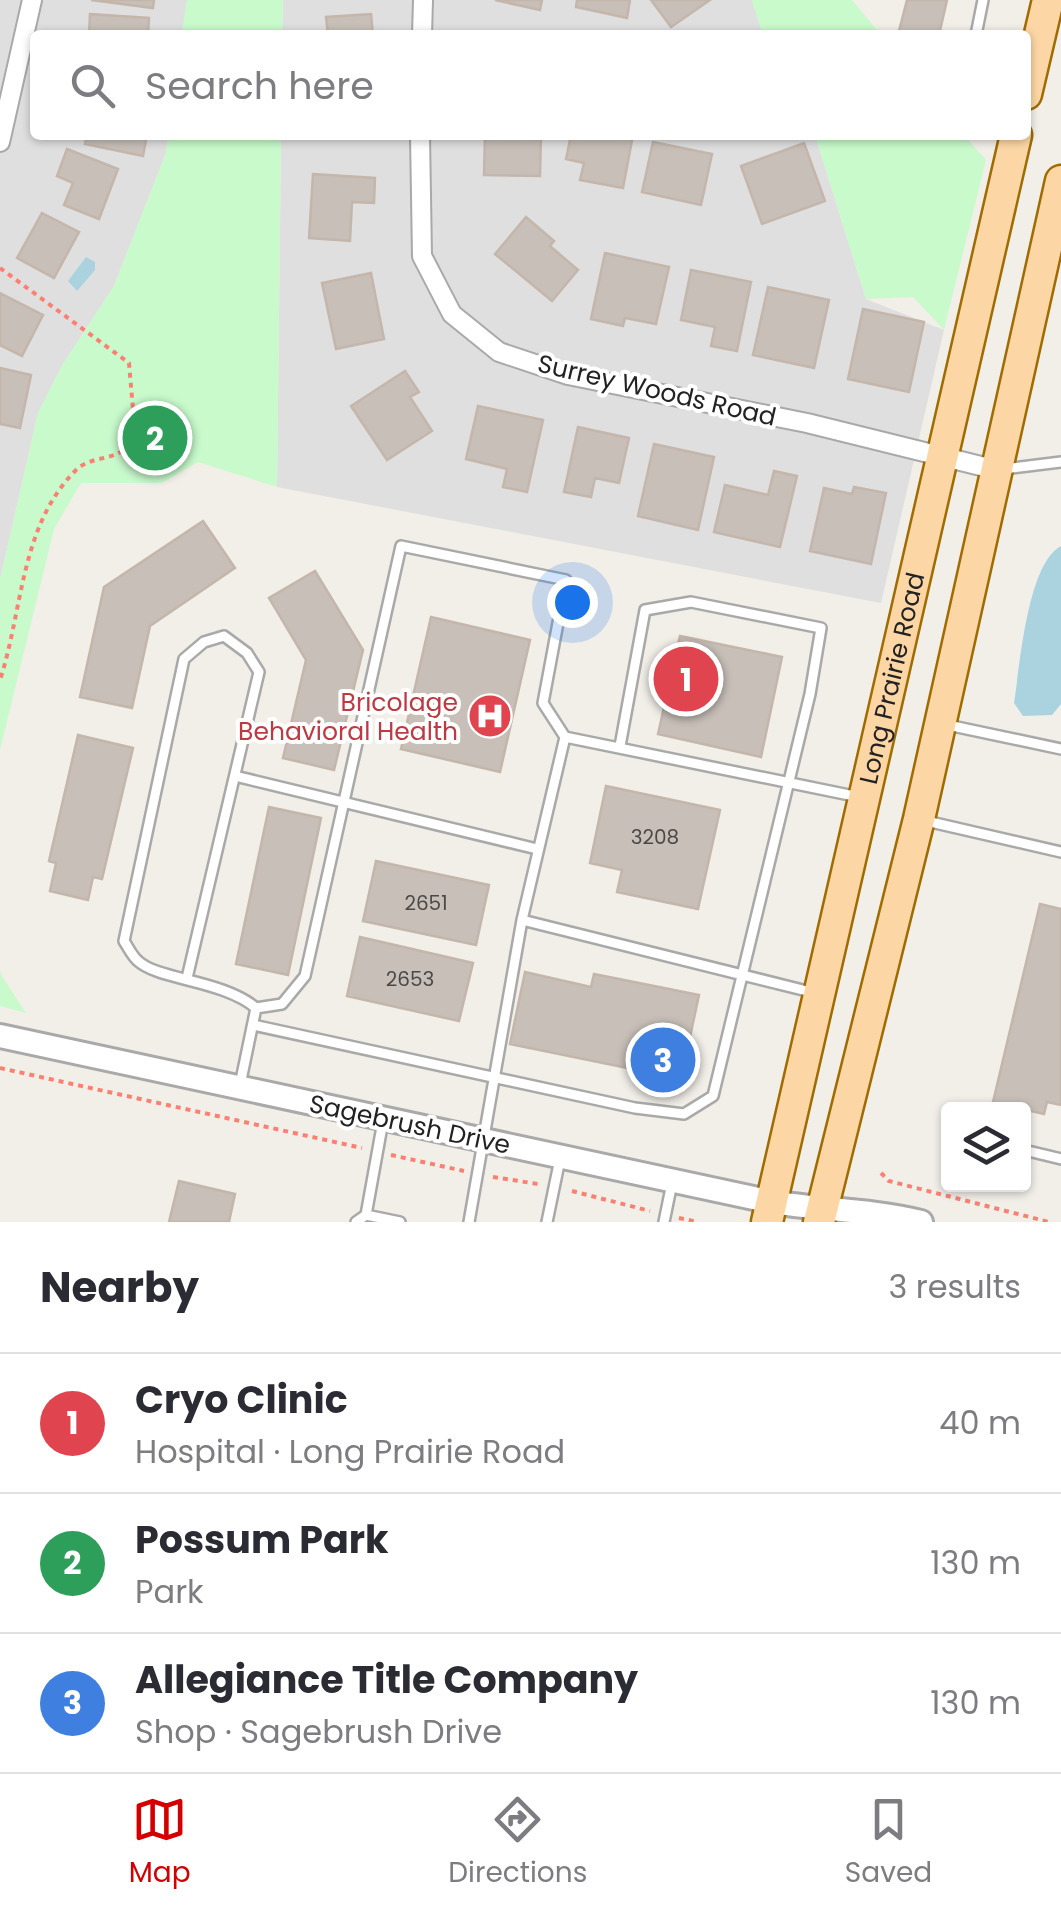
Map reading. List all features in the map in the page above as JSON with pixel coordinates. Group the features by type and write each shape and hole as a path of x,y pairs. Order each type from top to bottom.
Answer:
{"main road":[{"path":"1031,73 1048,0"},
{"name":"Long Prairie Road","path":"769,1212 1015,140"},
{"path":"827,1218 1061,180"}],"street":[{"path":"0,142 32,0"},
{"path":"422,30 423,0"},
{"name":"Surrey Woods Road","path":"420,140 422,256 452,314 499,352 568,376 807,423 996,470"},
{"name":"Sagebrush Drive","path":"0,1036 673,1181 769,1212 827,1218 871,1210 921,1222"}],"lane":[{"path":"977,30 983,0"},
{"path":"996,470 1061,462"},
{"path":"187,978 259,672 247,653 224,636 204,642 184,659 124,941 140,963 187,978 238,993 256,1008 282,1004 305,976 402,546 566,580 543,703 565,737 522,920 470,1222"},
{"path":"253,1025 684,1114 713,1096 822,628 691,602 645,610 620,746"},
{"path":"940,724 1061,749"},
{"path":"565,737 862,798"},
{"path":"235,776 537,848"},
{"path":"919,819 1061,852"},
{"path":"522,920 817,994"},
{"path":"240,1088 256,1008"},
{"path":"356,1222 366,1215 384,1118"},
{"path":"1031,1152 1061,1160"},
{"path":"546,1222 560,1156"},
{"path":"664,1219 673,1181"},
{"path":"366,1215 400,1222"}],"path":[{"path":"0,268 129,363 133,409 125,449 114,458 91,460 78,468 52,501 20,578 13,642 0,680"},
{"path":"0,1068 478,1174 554,1187 664,1219 698,1222"},
{"path":"881,1173 900,1184 1049,1222"}],"shaded area":[{"path":"0,0 187,0 183,30 30,30 30,140 167,140 166,153 114,286 63,364 38,413 0,580"},
{"path":"283,0 752,0 761,30 282,30"},
{"path":"281,140 817,140 866,299 944,330 881,603 277,487"}],"green space":[{"path":"187,0 283,0 282,30 183,30"},
{"path":"752,0 852,0 877,30 761,30"},
{"path":"167,140 281,140 277,487 198,462 162,483 81,483 54,529 0,750 0,580 38,413 63,364 114,286 166,153"},
{"path":"817,140 968,140 986,160 944,330 913,297 866,299"},
{"path":"0,971 2,976 26,1013 0,1006"}],"water":[{"path":"86,257 95,262 95,270 77,291 68,281"},
{"path":"1061,546 1061,704 1052,715 1023,716 1014,703 1027,618 1040,573 1049,556"}],"building":[{"path":"91,0 154,0 153,8"},
{"path":"495,0 542,0 540,10"},
{"path":"577,0 630,0 627,18 576,7"},
{"path":"651,0 710,0 671,27"},
{"path":"907,0 947,0 940,30 899,30"},
{"path":"90,14 149,18 148,30 89,30"},
{"path":"371,14 373,30 327,30 326,17"},
{"path":"86,140 146,140 143,156 85,144"},
{"path":"485,140 541,140 540,176 484,175"},
{"path":"570,140 632,140 623,188 580,180 584,163 566,159"},
{"path":"653,142 712,154 701,205 642,192"},
{"path":"804,143 825,201 762,224 741,166"},
{"path":"67,149 118,169 99,219 64,205 73,183 57,176"},
{"path":"313,174 375,178 374,203 352,202 350,241 309,238"},
{"path":"42,213 79,232 54,278 17,258"},
{"path":"526,217 554,241 550,246 578,270 552,301 495,254"},
{"path":"605,253 669,267 656,324 625,318 623,326 591,319"},
{"path":"691,270 751,282 737,351 711,346 715,327 681,320"},
{"path":"371,273 384,339 336,349 322,283"},
{"path":"768,287 829,300 814,368 753,355"},
{"path":"0,293 43,315 22,356 0,345"},
{"path":"863,309 924,322 909,392 848,379"},
{"path":"0,368 31,375 20,428 0,424"},
{"path":"405,371 419,392 410,397 432,431 387,460 351,406"},
{"path":"478,406 543,420 527,492 503,487 507,469 466,459"},
{"path":"578,427 629,438 619,483 595,478 591,497 564,492"},
{"path":"654,444 714,457 698,530 638,516"},
{"path":"774,471 797,476 780,547 714,532 725,485 768,495"},
{"path":"854,487 886,493 871,564 810,551 824,488 852,494"},
{"path":"203,521 235,568 150,626 132,708 80,697 104,587"},
{"path":"315,571 363,650 334,770 283,758 306,660 269,598"},
{"path":"431,617 530,640 500,772 401,749"},
{"path":"680,636 782,657 761,757 658,734"},
{"path":"78,735 133,748 102,879 93,877 88,900 50,891 56,863 49,861"},
{"path":"606,786 720,810 698,909 617,892 622,870 590,863"},
{"path":"269,807 321,818 288,975 236,964"},
{"path":"376,861 489,885 476,945 363,921"},
{"path":"1040,904 1061,909 1061,1105 1047,1102 1044,1114 1031,1111 1031,1102 993,1102"},
{"path":"360,937 473,963 459,1021 347,996"},
{"path":"525,972 591,987 594,974 699,995 681,1079 510,1044"},
{"path":"179,1181 235,1194 229,1222 169,1222"}],"place":[{"name":"Possum Park","path":"155,438"},
{"name":"Cryo Clinic","path":"686,679"},
{"name":"Bricolage Behavioral Health","path":"490,716"},
{"name":"Allegiance Title Company","path":"663,1060"}]}
